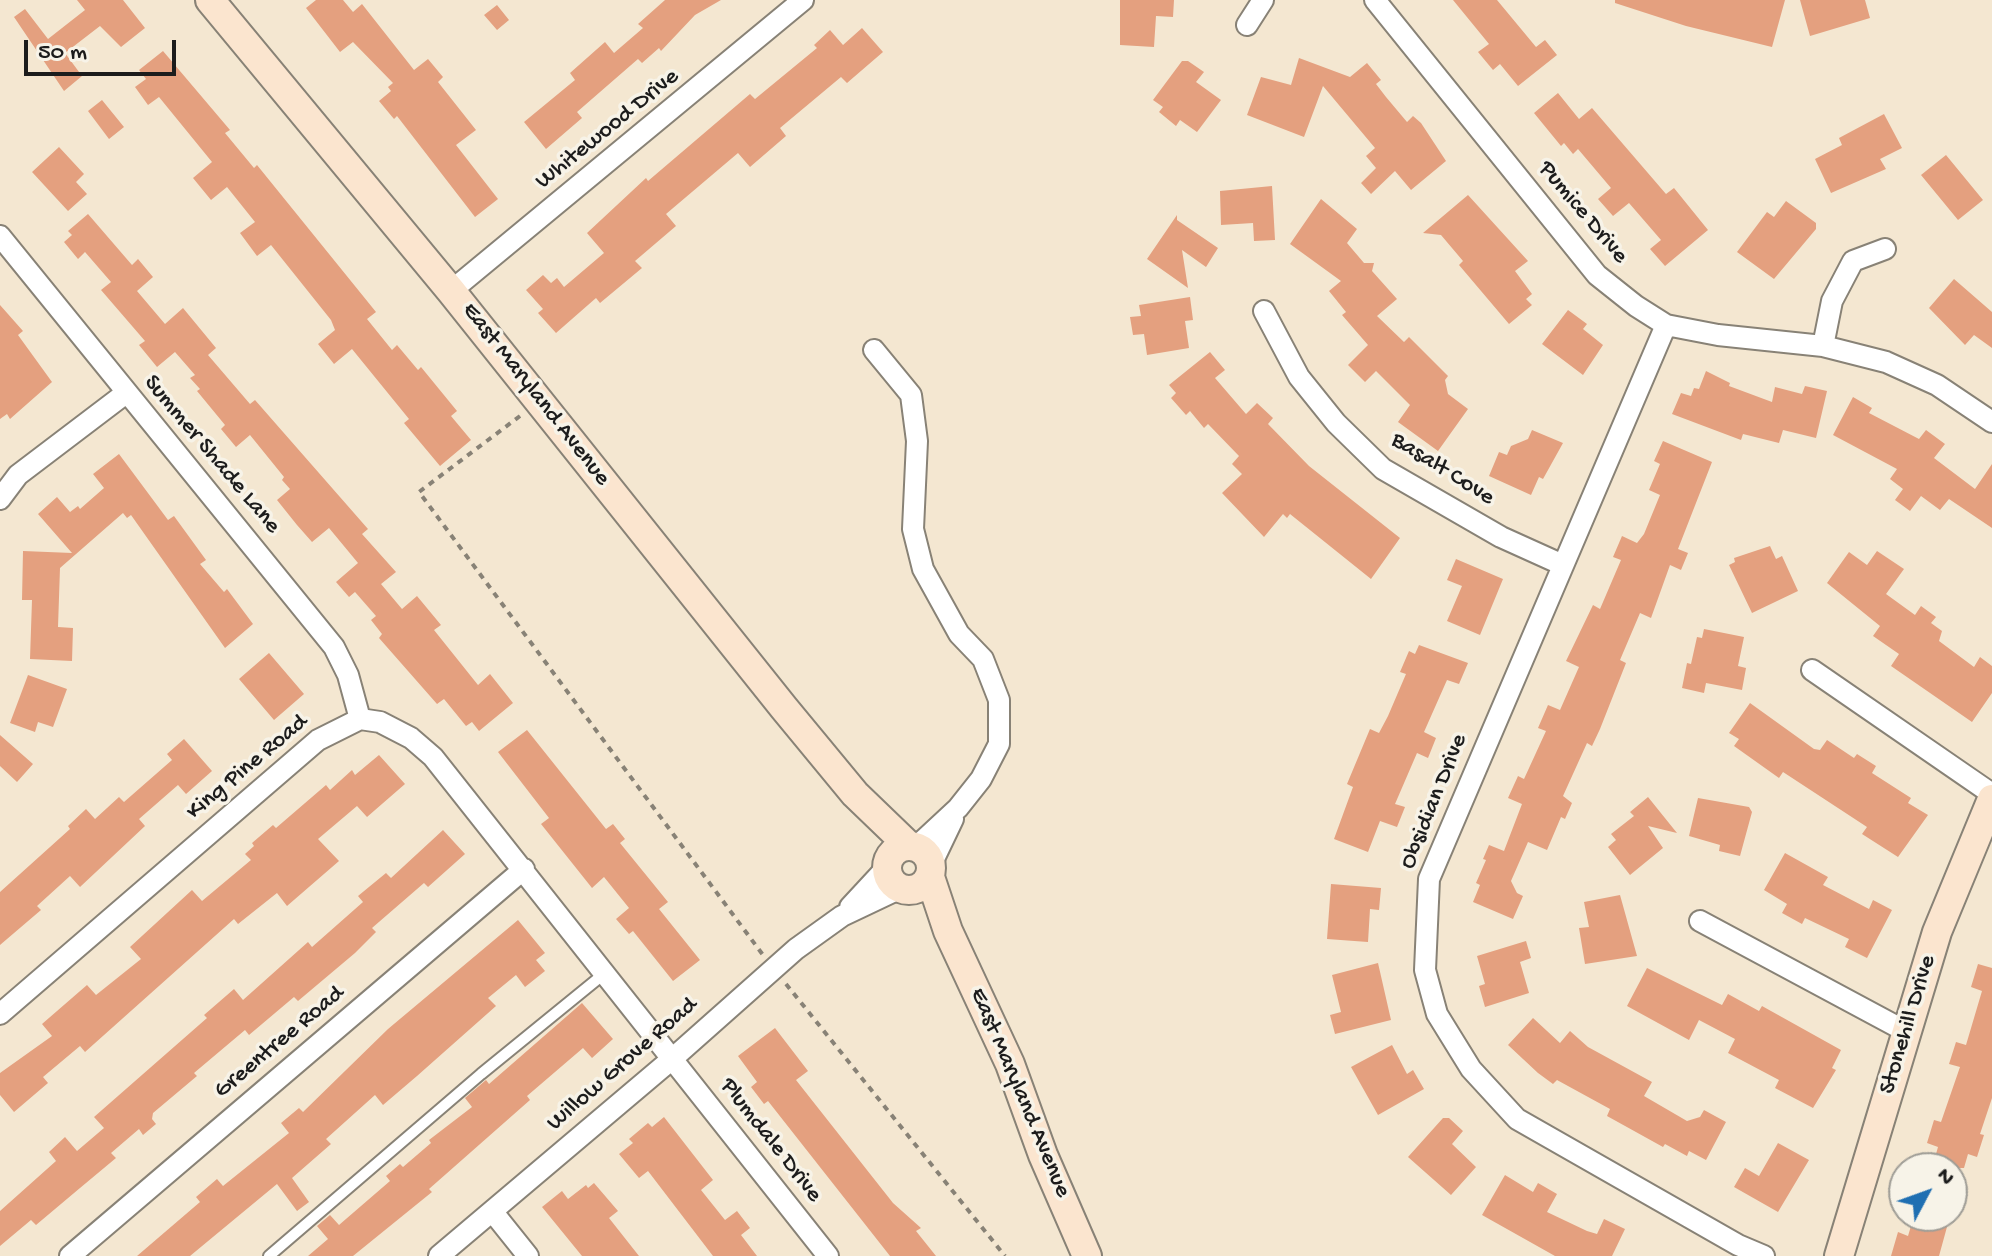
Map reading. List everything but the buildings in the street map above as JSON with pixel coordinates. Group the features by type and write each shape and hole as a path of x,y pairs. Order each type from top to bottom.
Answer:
{"street":[{"name":"East Maryland Avenue","path":"210,0 451,291 855,794 910,867 923,906 948,931 1010,1064 1043,1155 1087,1256"},
{"path":"1247,25 1263,0"},
{"name":"Pumice Drive","path":"1375,0 1597,275 1666,325 1718,335 1823,346 1886,362 1937,385 1992,422"},
{"name":"Whitewood Drive","path":"451,291 796,2"},
{"name":"Summer Shade Lane","path":"0,236 334,647 348,675 360,719"},
{"path":"1823,346 1832,301 1853,261 1885,249"},
{"name":"Basalt Cove","path":"1264,311 1299,377 1336,423 1383,469 1501,537 1563,565"},
{"name":"Obsidian Drive","path":"1666,325 1429,879 1425,970 1437,1014 1471,1069 1517,1119 1738,1245 1764,1256"},
{"path":"874,350 911,395 917,441 913,529 923,569 959,634 983,659 999,700 999,744 981,779 910,867"},
{"path":"0,499 18,475 126,393"},
{"path":"1812,670 1992,797"},
{"path":"360,719 380,722 421,745 524,869 672,1059"},
{"name":"King Pine Road","path":"0,1014 318,740 360,719"},
{"name":"Stonehill Drive","path":"1839,1256 1937,932 1992,797"},
{"name":"Willow Grove Road","path":"439,1256 672,1059 773,969 910,867"},
{"name":"Greentree Road","path":"70,1256 524,869"},
{"path":"1700,921 1907,1032"},
{"name":"Plumdale Drive","path":"672,1059 828,1256"},
{"path":"492,1211 528,1256"}],"lane":[{"path":"269,1256 594,979 605,973"}],"path":[{"path":"539,402 419,492 773,969 1005,1256"}]}
